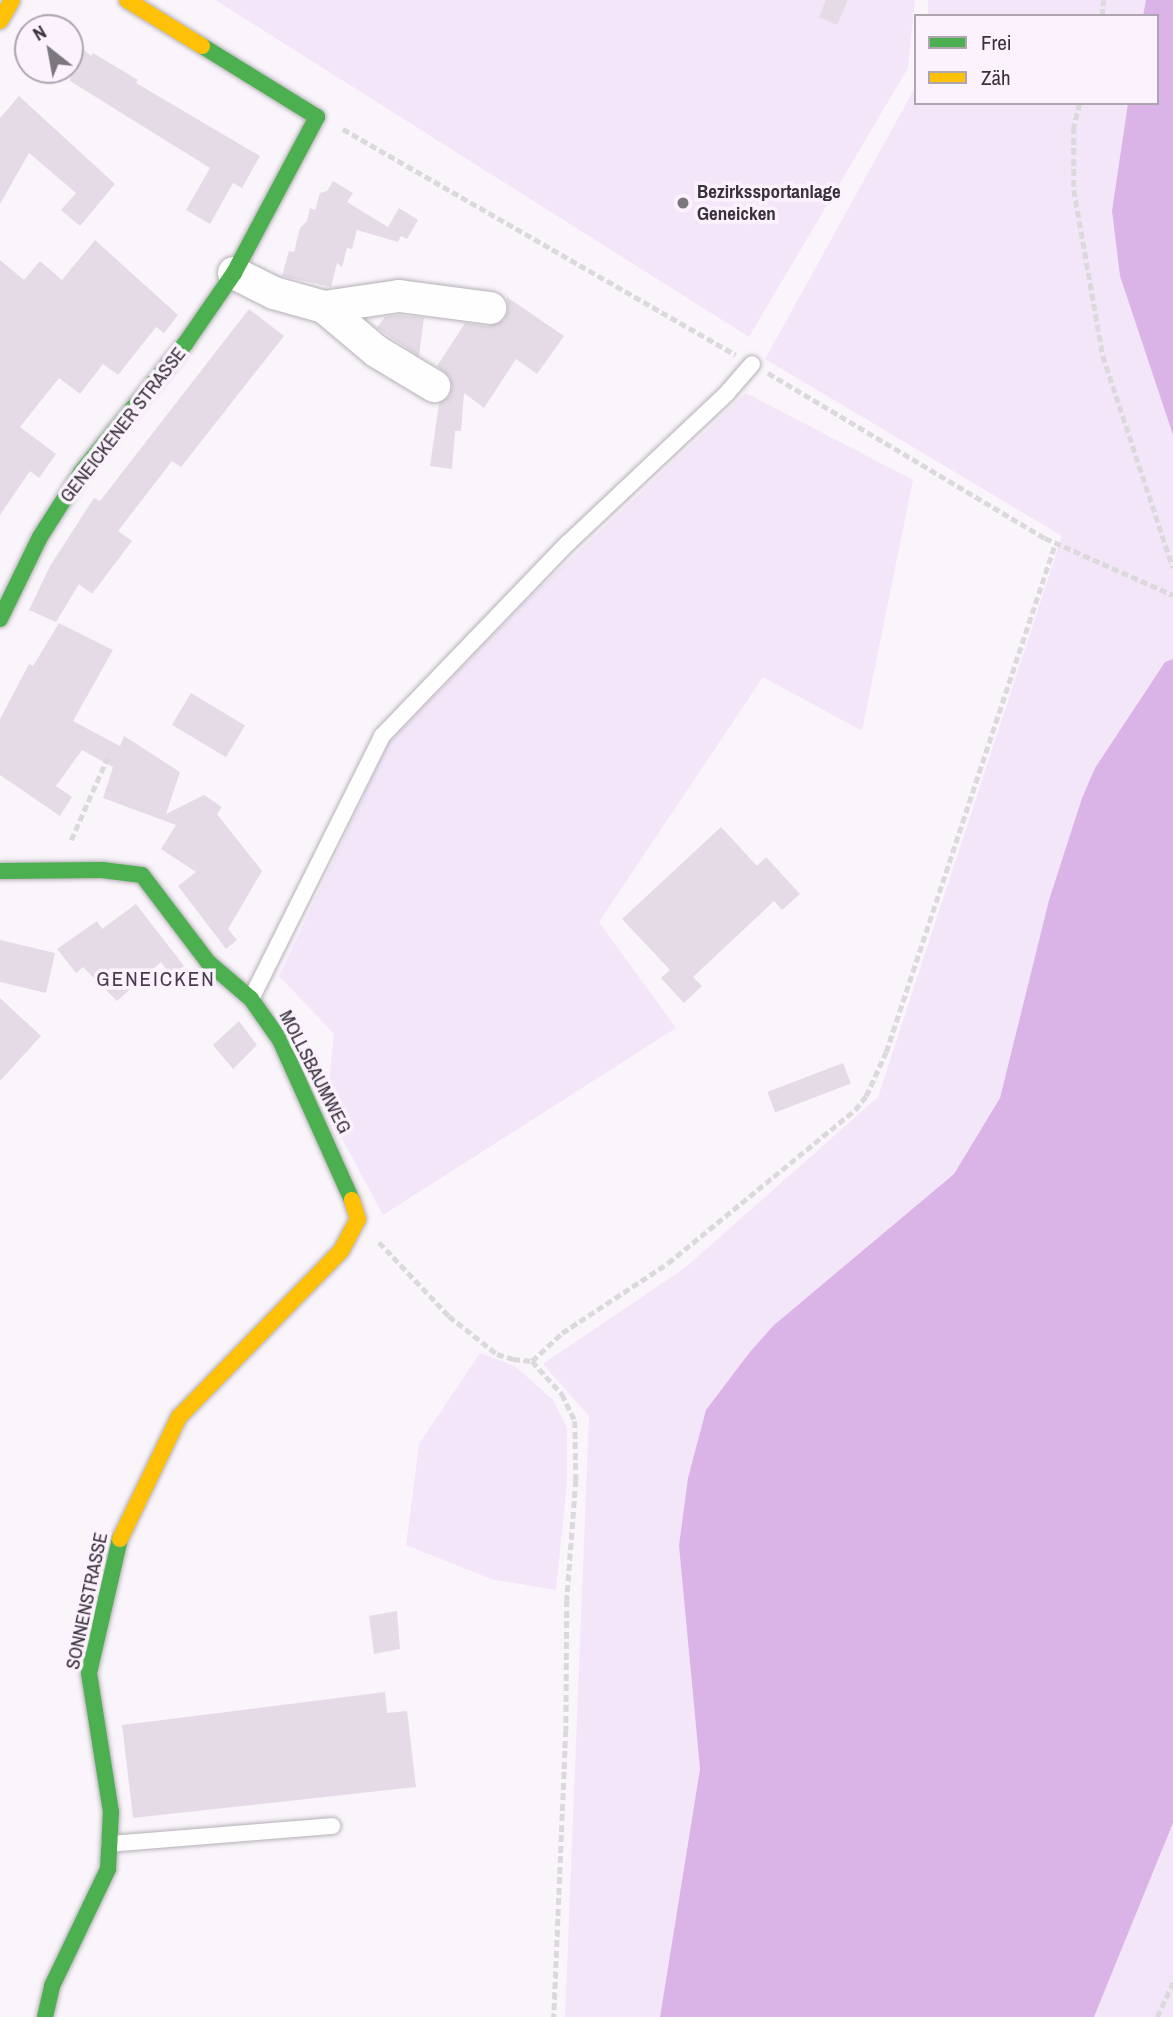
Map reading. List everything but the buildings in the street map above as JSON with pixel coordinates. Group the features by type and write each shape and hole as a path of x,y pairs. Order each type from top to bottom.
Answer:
{"street":[{"path":"0,21 12,0"},
{"path":"127,0 317,117"},
{"name":"GENEICKENER STRASSE","path":"0,619 40,537 82,471 185,344 234,273 317,117"},
{"path":"234,273 274,293 324,307 399,296 490,308"},
{"path":"324,307 376,351 434,386"},
{"name":"MOLLSBAUMWEG","path":"0,871 102,870 142,876 208,962 251,999 280,1041 344,1177 358,1219"},
{"name":"SONNENSTRASSE","path":"45,2017 52,1986 108,1869 111,1812 89,1673 120,1537 178,1418 341,1251 358,1219"}],"lane":[{"path":"251,999 382,736 568,543 727,393 752,364"},
{"path":"109,1844 332,1826"}],"path":[{"path":"1080,105 1074,127 1074,190 1104,356 1173,568"},
{"path":"317,117 348,131 752,364 1055,544 1173,595"},
{"path":"532,1361 562,1333 668,1263 855,1110 866,1096 886,1052 1055,544"},
{"path":"56,870 90,802 110,752"},
{"path":"358,1219 449,1316 497,1354 532,1361 562,1394 575,1421 576,1480 567,1600 566,1730 554,2017"},
{"path":"1157,2017 1173,1983"}],"shaded area":[{"name":"Bezirkssportanlage Geneicken","path":"215,0 915,0 908,68 749,337"},
{"path":"928,0 1146,0 1146,14 928,14"},
{"path":"1146,0 1173,0 1173,435 1120,276 1112,211 1128,105 1159,105 1159,14 1143,14"},
{"path":"914,90 914,105 1128,105 1112,211 1120,276 1173,435 1173,659 1165,662 1095,768 1082,798 1049,900 1000,1099 954,1174 774,1325 679,1546 700,1769 660,2017 565,2017 589,1416 543,1364 686,1267 878,1097 1062,536 765,359"},
{"path":"746,393 913,480 862,731 763,677 599,922 676,1028 383,1215 326,1109 334,1034 279,976 388,744 528,599"},
{"path":"1173,659 1173,1823 1094,2017 660,2017 700,1769 679,1546 688,1478 706,1410 774,1325 954,1174 1000,1098 1049,900 1082,798 1095,768 1165,662"},
{"path":"480,1353 515,1366 553,1400 567,1428 567,1482 556,1590 491,1579 406,1545 419,1444"},
{"path":"1173,1823 1173,2017 1094,2017"}],"traffic: fast":[{"path":"0,619 40,537 82,471 185,344 234,273 317,117 202,46"},
{"path":"0,871 102,870 142,875 208,962 251,999 280,1040 352,1200"},
{"path":"45,2017 52,1986 108,1869 111,1812 89,1673 120,1539"}],"traffic: slow":[{"path":"0,21 12,0"},
{"path":"127,0 202,46"},
{"path":"120,1539 179,1417 341,1251 358,1219 352,1200"}],"place":[{"name":"Bezirkssportanlage Geneicken","path":"683,203"}],"district":[{"name":"GENEICKEN","path":"156,979"}]}
